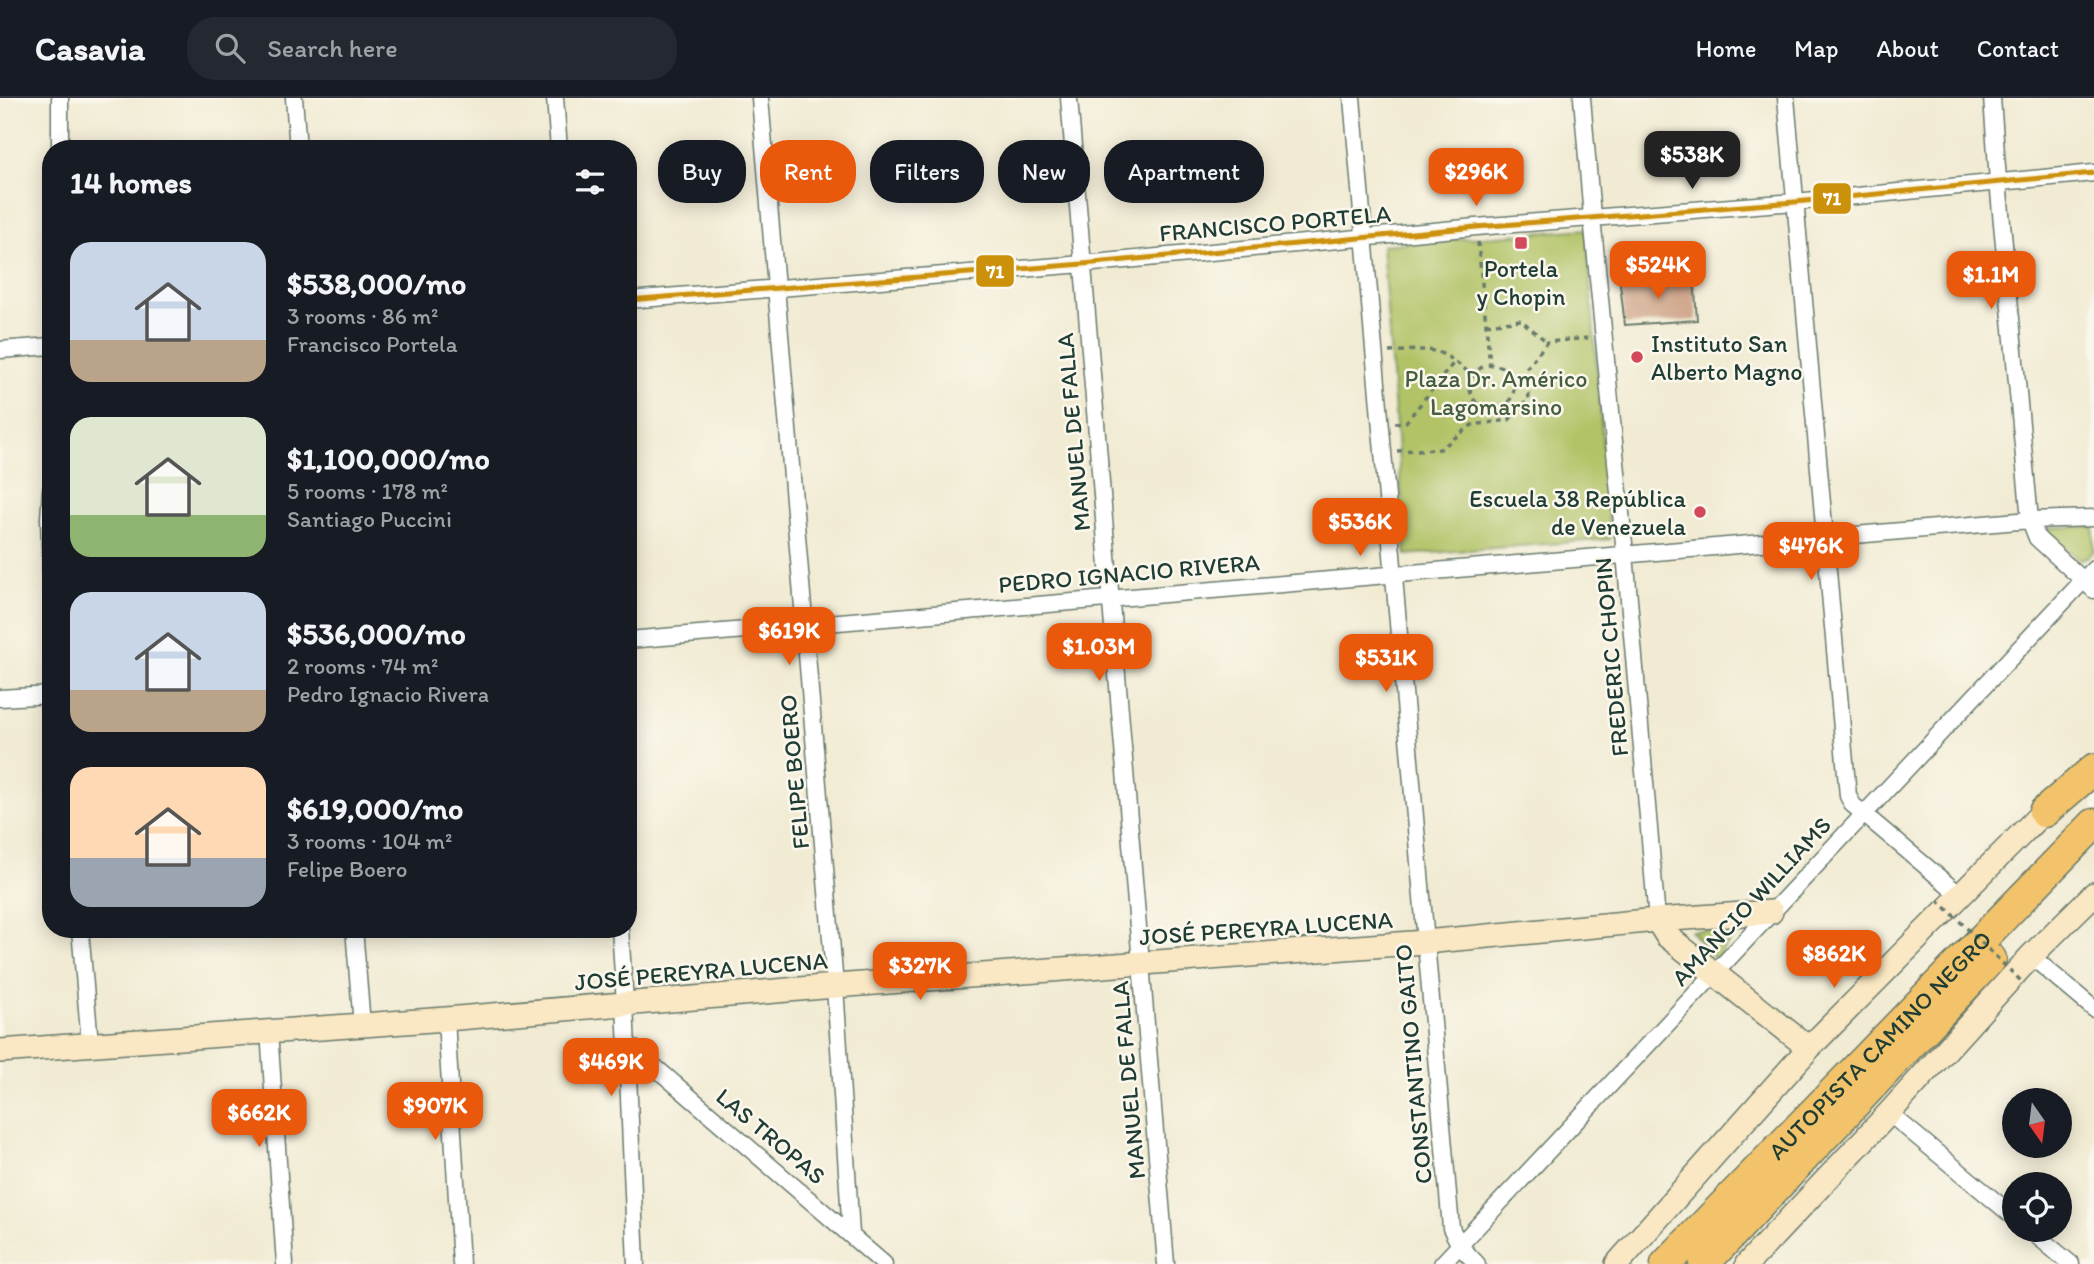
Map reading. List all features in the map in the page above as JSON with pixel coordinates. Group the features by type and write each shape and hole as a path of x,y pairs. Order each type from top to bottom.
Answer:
{"highway":[{"path":"2044,812 2094,769"},
{"name":"AUTOPISTA CAMINO NEGRO","path":"1666,1264 2094,824"},
{"name":"AUTOPISTA CAMINO NEGRO","path":"1704,1264 2094,850"}],"street":[{"path":"60,98 61,140"},
{"path":"294,98 297,140"},
{"path":"555,98 558,140"},
{"name":"FELIPE BOERO","path":"760,98 835,986 851,1234"},
{"name":"MANUEL DE FALLA","path":"1069,98 1166,1264"},
{"name":"CONSTANTINO GAITO","path":"1352,98 1451,1228 1460,1246 1477,1264"},
{"name":"FREDERIC CHOPIN","path":"1582,98 1657,920"},
{"path":"1786,98 1848,796 1853,806 1949,898"},
{"path":"1992,98 1997,181 2030,520 2037,538 2091,580"},
{"name":"FRANCISCO PORTELA","path":"637,299 1083,264 2094,173"},
{"path":"0,351 42,347"},
{"name":"PEDRO IGNACIO RIVERA","path":"637,639 1394,573 2030,520 2094,517"},
{"name":"AMANCIO WILLIAMS","path":"1442,1264 1863,813 2091,580"},
{"path":"0,698 42,696"},
{"path":"1617,1264 1809,1048 1949,898 2044,812 2094,756"},
{"path":"1747,1264 2031,956 2094,894"},
{"name":"JOSÉ PEREYRA LUCENA","path":"0,1051 1141,965 1772,912"},
{"path":"1657,920 1668,936 1809,1048"},
{"path":"81,938 90,1043"},
{"path":"355,938 362,1025"},
{"path":"621,938 636,1264"},
{"path":"2031,956 2094,1009"},
{"path":"446,1019 461,1264"},
{"path":"269,1031 285,1264"},
{"name":"LAS TROPAS","path":"627,1043 884,1264"},
{"path":"1889,1113 2002,1207"},
{"path":"2044,1242 2071,1264"}],"path":[{"path":"1476,227 1490,365"},
{"path":"1486,324 1521,320 1547,342 1604,337"},
{"path":"1384,452 1440,449 1472,425 1509,420 1529,399 1526,369 1547,342"},
{"path":"1376,353 1428,349 1439,351 1473,376"},
{"path":"1382,424 1406,422 1455,361"},
{"path":"1490,365 1504,369 1513,383 1510,400 1505,405 1491,409 1483,408 1472,398 1470,390 1473,376 1483,367 1490,365"},
{"path":"1513,383 1527,382"},
{"path":"1949,898 2024,985"}],"green space":[{"name":"Plaza Dr. Américo Lagomarsino","path":"1586,229 1610,539 1406,555 1382,245"},
{"path":"2094,526 2094,551 2080,559 2049,537 2047,528"},
{"path":"1743,927 1715,959 1691,931"}],"building":[{"path":"1632,275 1633,282 1694,277 1697,320 1625,325 1619,276"}],"transit line":[{"name":"71","path":"637,299 1083,264 2094,173"}],"place":[{"name":"Portela y Chopin","path":"1521,243"},
{"name":"Instituto San Alberto Magno","path":"1637,357"},
{"name":"Escuela 38 República de Venezuela","path":"1700,512"}]}
